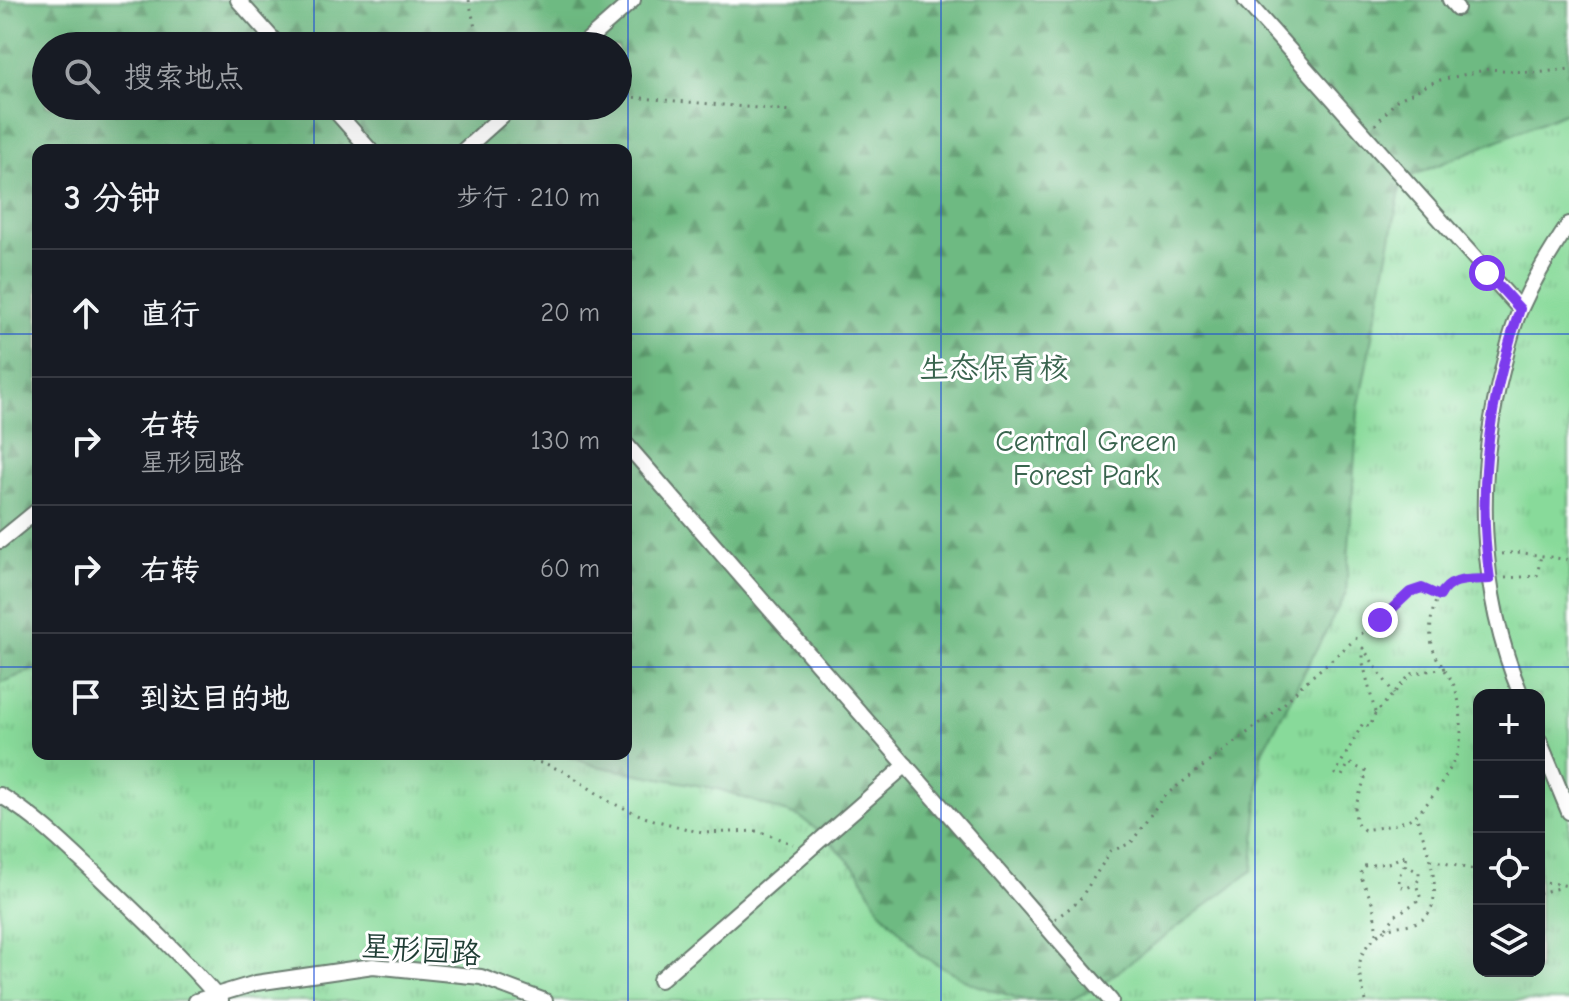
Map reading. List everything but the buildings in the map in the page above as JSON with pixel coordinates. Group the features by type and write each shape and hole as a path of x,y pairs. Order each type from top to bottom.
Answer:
{"street":[{"path":"238,0 267,32"},
{"path":"597,32 633,0"},
{"path":"1245,0 1520,309"},
{"path":"343,120 365,144"},
{"path":"471,144 497,120"},
{"path":"1519,689 1495,616 1490,579 1485,494 1487,446 1495,398 1520,309 1551,250 1569,224"},
{"path":"632,451 1111,1001"},
{"path":"0,541 32,515"},
{"path":"1545,754 1569,812"},
{"path":"660,980 906,765"},
{"path":"0,795 64,844 137,913 219,998"},
{"name":"星形园路","path":"196,1001 219,998 256,983 373,966 481,977 545,1001"}],"path":[{"path":"469,0 476,32"},
{"path":"1365,137 1397,100 1436,81 1489,69 1536,73 1569,69"},
{"path":"632,97 792,111"},
{"path":"1487,556 1517,552 1569,560"},
{"path":"1445,668 1411,674 1375,714 1370,727 1363,723 1335,774 1342,776 1349,763 1367,772 1355,808 1356,822 1364,830 1416,815 1444,779 1459,747 1456,691 1445,668 1436,655 1431,637 1433,611 1443,588 1458,580 1537,576 1541,555"},
{"path":"1045,926 1078,902 1111,851 1131,843 1163,797 1281,707 1410,592 1422,588 1440,596"},
{"path":"1375,714 1363,663 1363,648 1394,694"},
{"path":"527,760 567,773 610,802 647,818 702,833 758,831 807,851"},
{"path":"1385,929 1416,922 1429,913 1434,891 1431,860 1416,815"},
{"path":"1377,936 1373,904 1360,875 1364,866 1388,863 1407,855 1404,865 1399,886 1406,888 1416,884 1419,872 1404,865"},
{"path":"1431,860 1473,870"},
{"path":"1545,882 1566,886"},
{"path":"1366,1001 1359,958 1367,944 1396,915 1421,899 1416,884"},
{"path":"1545,891 1566,886"}],"green space":[{"name":"生态保育核","path":"0,0 1569,0 1569,1001 0,1001"},
{"name":"生态保育核","path":"0,0 1569,0 1569,111 1402,180 1358,410 1346,593 1261,755 1253,870 1099,986 1069,1001 1024,1000 973,984 921,955 881,911 858,871 825,836 800,817 718,789 596,766 579,760 632,760 632,144 32,144 32,670 0,683"}],"route":[{"path":"1380,620 1410,592 1422,588 1440,596 1443,588 1458,580 1490,579 1485,494 1487,446 1495,398 1520,309 1487,273"}],"park label":[{"name":"Central Green Forest Park","path":"1086,458"}]}
